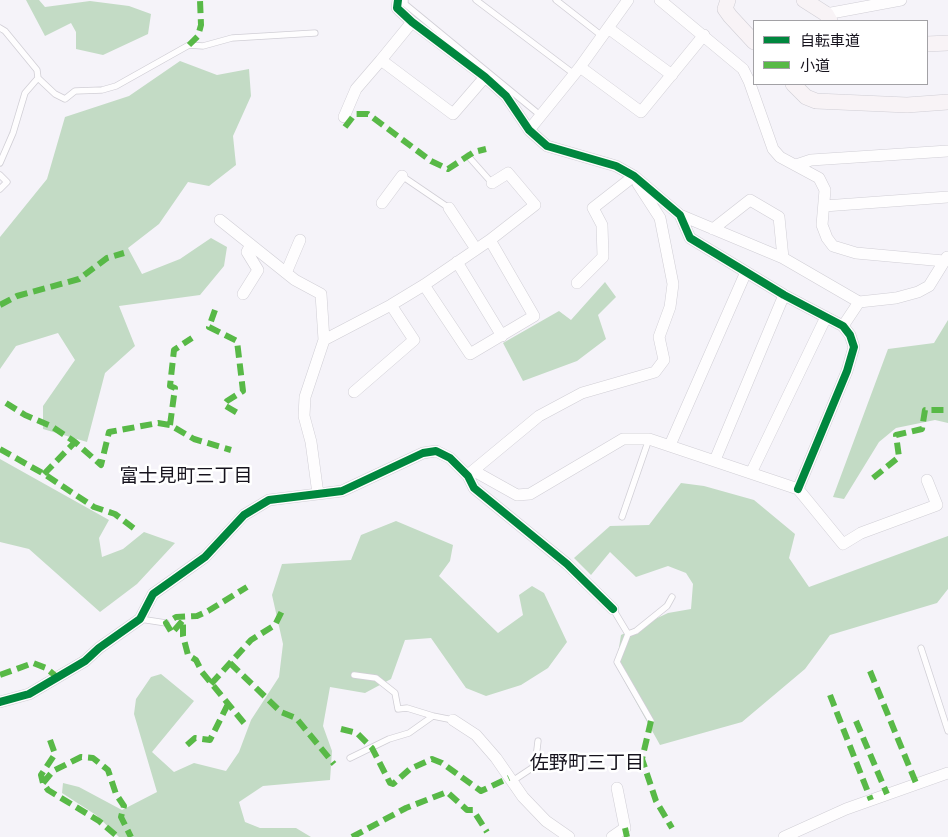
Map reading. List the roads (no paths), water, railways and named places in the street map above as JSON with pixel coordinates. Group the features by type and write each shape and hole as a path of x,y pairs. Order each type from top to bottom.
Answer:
{"street":[{"path":"398,0 397,8 412,22 485,77 506,96 529,130 547,146 616,166 634,176 680,215 783,258 859,302 896,298 918,292 929,286 946,258 856,253 834,246 827,238 822,225 825,190 819,178 780,158 773,148 743,69 660,0"},
{"path":"529,130 577,70 628,0"},
{"path":"728,0 726,9 730,16 753,41"},
{"path":"804,0 828,18 901,0"},
{"path":"344,117 356,89 412,22"},
{"path":"605,32 672,75"},
{"path":"577,70 641,112 704,35"},
{"path":"928,44 948,43"},
{"path":"381,60 453,114 485,77"},
{"path":"794,85 806,97 816,101 907,105 948,102"},
{"path":"796,165 811,160 948,151"},
{"path":"324,340 391,305 424,285 490,240 535,205 508,173 492,183"},
{"path":"382,203 402,176"},
{"path":"577,283 603,257 602,225 593,208 634,176"},
{"path":"471,473 539,416 582,393 655,372 664,360 659,338 670,307 673,284 660,218 634,176"},
{"path":"824,206 948,196"},
{"path":"713,229 750,200 779,216 783,258"},
{"path":"449,208 476,249"},
{"path":"680,215 690,238 784,295 843,326 850,335 854,347 847,371 798,488"},
{"path":"220,220 286,273 321,294 324,340 305,397 304,416 311,442 318,494"},
{"path":"286,273 300,240"},
{"path":"424,285 470,354 534,316 490,240"},
{"path":"243,294 258,270 247,252 250,246"},
{"path":"457,262 502,336"},
{"path":"670,444 746,272"},
{"path":"715,460 784,295"},
{"path":"843,326 859,302"},
{"path":"354,392 414,340 391,305"},
{"path":"751,472 826,317"},
{"path":"0,702 29,694 62,676 140,618 153,594 205,557 244,515 269,500 342,491 423,453 436,451 450,458 471,473 517,495 530,494 623,439 649,439 670,444 798,488 843,544 861,533 938,505 927,480"},
{"path":"471,473 474,488 567,564 612,610"},
{"path":"453,720 476,735 496,758 511,782 546,821 568,837"},
{"path":"784,837 846,809 948,774"},
{"path":"612,837 625,828 617,788"}],"lane":[{"path":"405,0 405,4 540,116"},
{"path":"476,0 577,70"},
{"path":"556,0 605,32"},
{"path":"0,28 5,31 37,70 38,78 55,94 65,99 75,91 102,90 116,86 190,45 203,46 232,38 315,32"},
{"path":"0,163 14,133 24,94 38,78"},
{"path":"468,156 492,183"},
{"path":"0,175 7,182 0,189"},
{"path":"402,176 449,208"},
{"path":"622,517 649,439"},
{"path":"651,721 617,662 628,634 636,631 667,606 672,597"},
{"path":"612,610 628,634"},
{"path":"140,618 166,623"},
{"path":"920,648 948,731"},
{"path":"354,675 376,678 395,693 398,709 407,708 453,720"},
{"path":"350,758 390,739 409,733 434,716"},
{"path":"511,782 535,766 538,741"}],"district":[{"name":"富士見町三丁目","path":"186,477"},
{"name":"佐野町三丁目","path":"587,764"}]}
